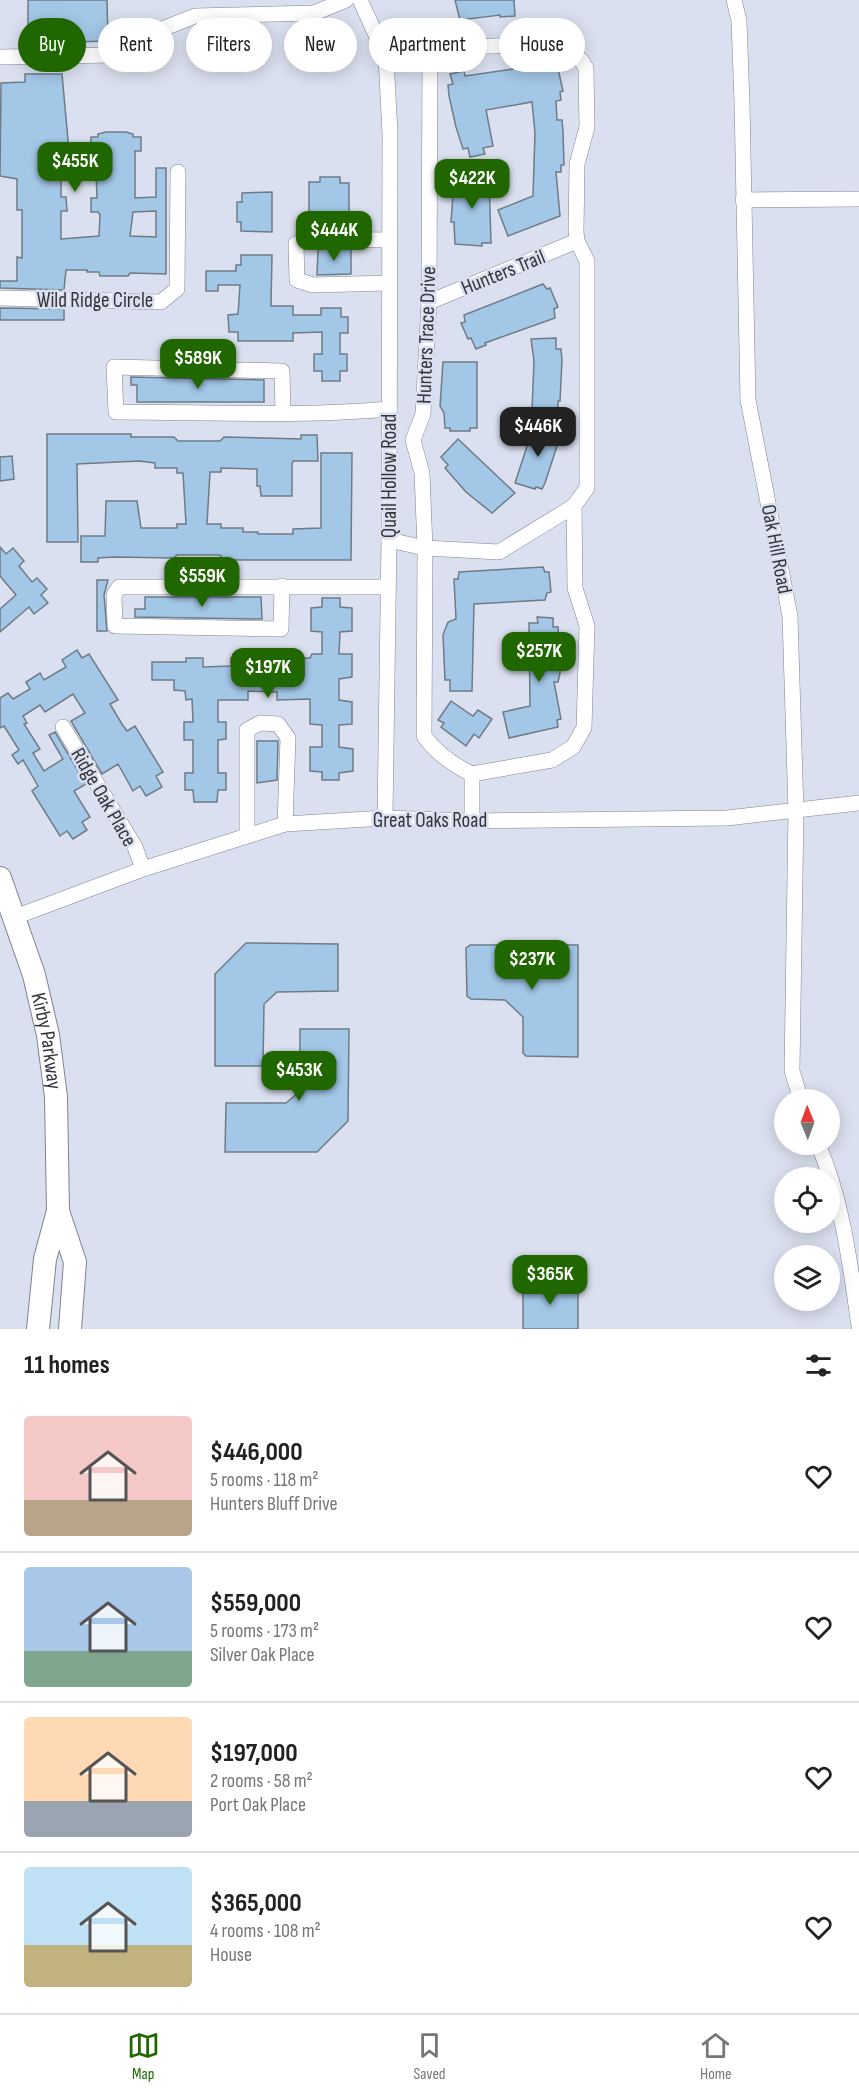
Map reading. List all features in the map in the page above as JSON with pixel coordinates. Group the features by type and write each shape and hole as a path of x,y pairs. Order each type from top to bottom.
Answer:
{"main road":[{"name":"Kirby Parkway","path":"0,878 34,975 52,1066 58,1128 58,1211 45,1259 38,1329"},
{"name":"Kirby Parkway","path":"58,1211 75,1262 70,1329"}],"street":[{"path":"0,57 114,55 157,31 195,16 314,13 346,0"},
{"path":"360,0 369,20"},
{"name":"Oak Hill Road","path":"735,0 739,21 748,400 790,616 796,811 792,1071 798,1089"},
{"path":"389,540 425,549 499,552 574,506 587,488 587,261 577,241 577,164 587,127 586,68 580,60 559,44 487,46"},
{"name":"Quail Hollow Road","path":"385,818 390,283 390,134 387,72"},
{"name":"Hunters Trace Drive","path":"430,72 429,302 423,414 413,440 422,472 425,549 424,736 434,749 454,765 472,774"},
{"name":"Wild Ridge Circle","path":"0,298 161,302 177,289 178,172"},
{"path":"743,200 859,199"},
{"path":"390,240 312,239 296,244 297,280 313,285 390,283"},
{"name":"Hunters Trail","path":"429,302 577,241"},
{"path":"283,412 282,371 114,366 116,412 283,412 389,410"},
{"path":"472,821 472,774 552,760 573,747 584,728 587,626 575,588 574,506"},
{"path":"282,586 282,629 124,628 116,626 114,595 119,587 282,586 387,587"},
{"path":"247,836 247,730 260,723 278,724 288,738 285,824"},
{"name":"Ridge Oak Place","path":"63,727 135,848 143,869"},
{"name":"Great Oaks Road","path":"15,917 143,869 285,824 385,818 472,821 727,818 859,803"},
{"path":"823,1155 831,1175 844,1231 859,1326"}],"building":[{"path":"28,0 107,0 107,18 98,18 98,41 86,42 86,18 28,18"},
{"path":"455,0 514,0 515,16 460,18"},
{"path":"499,71 559,72 563,91 560,92 561,100 556,101 557,120 562,120 564,165 561,165 561,172 556,172 560,216 508,236 498,210 533,196 535,133 532,102 486,110 493,146 483,148 485,154 470,157 468,148 463,149 456,127 448,85 453,84 450,74 464,72 465,76"},
{"path":"25,74 62,74 69,151 91,151 91,137 98,137 98,134 106,132 126,132 133,134 133,137 141,137 141,151 135,151 135,198 156,197 156,168 166,168 166,274 130,273 128,276 100,276 99,272 66,270 64,290 0,288 0,281 17,281 17,257 22,258 22,210 17,210 17,179 0,176 1,83 25,82","holes":["69,171 96,171 97,198 91,198 91,212 98,212 100,215 99,236 61,239 61,211 67,211 66,197 61,197 61,176 69,176","156,211 156,237 130,236 133,212"]},
{"path":"467,174 482,174 482,177 489,177 491,243 482,243 482,246 455,244 454,222 451,222 454,180 455,177 467,177"},
{"path":"320,177 340,177 340,183 349,183 349,214 309,214 309,182 320,182"},
{"path":"272,192 272,232 241,231 241,222 237,222 237,202 242,202 242,193"},
{"path":"318,249 351,249 351,274 317,275"},
{"path":"241,255 272,255 271,306 293,306 293,315 321,315 321,308 341,308 341,317 348,317 348,333 340,333 340,354 347,354 347,371 340,371 340,381 322,381 322,371 314,371 314,354 322,354 322,332 293,333 293,341 238,341 238,332 229,332 228,315 238,314 240,285 218,285 218,291 206,291 206,271 236,271 236,265 241,265"},
{"path":"543,284 547,289 550,288 558,307 554,309 555,318 485,343 486,345 476,349 471,338 468,339 461,323 465,322 464,315"},
{"path":"0,308 64,309 64,320 0,320"},
{"path":"556,338 556,349 561,349 562,360 558,407 553,410 532,410 534,361 531,339"},
{"path":"443,362 477,362 477,428 470,428 470,431 450,431 450,428 445,428 444,413 440,406"},
{"path":"131,377 264,380 264,402 137,402 137,385 131,385"},
{"path":"534,425 555,432 554,434 560,437 542,489 515,483"},
{"path":"47,434 131,434 131,437 174,437 178,441 220,441 224,437 301,439 301,435 317,435 318,461 293,461 292,496 261,496 260,486 257,486 257,469 221,468 221,472 210,472 207,524 221,524 221,528 243,528 243,532 258,532 258,534 293,534 293,529 321,528 321,453 352,453 351,560 223,560 220,555 177,555 174,558 114,557 98,558 98,562 81,562 81,536 105,536 106,501 137,501 141,528 177,528 177,524 186,524 183,473 177,473 177,468 155,468 155,463 139,461 77,464 78,542 47,542"},
{"path":"458,439 515,493 492,513 466,492 445,468 448,465 441,457"},
{"path":"12,456 14,479 0,481 0,457"},
{"path":"0,547 6,554 13,548 24,561 19,566 32,582 37,578 47,589 41,595 48,603 34,614 29,607 0,632 0,609 16,595 0,576"},
{"path":"543,567 545,572 549,572 551,592 547,593 545,600 474,604 472,691 450,691 450,680 445,680 443,635 448,622 456,619 454,579 458,579 459,572"},
{"path":"97,580 108,580 104,595 107,631 97,631"},
{"path":"145,597 261,597 262,619 135,617 135,609 145,609"},
{"path":"322,598 340,598 340,607 352,608 352,631 340,632 339,654 352,654 352,677 339,679 339,700 352,702 352,724 339,725 339,747 353,749 353,771 339,773 339,780 322,780 322,772 310,771 310,747 322,747 322,725 310,724 310,699 277,700 277,692 248,691 248,700 218,700 218,722 226,722 226,739 218,740 218,773 226,773 226,790 218,790 217,802 194,802 193,790 185,790 185,773 193,773 193,740 184,740 184,722 193,722 192,699 186,700 185,691 174,690 174,680 152,680 152,662 186,662 186,658 203,658 203,667 231,666 231,658 248,658 248,667 277,666 277,658 310,658 312,654 322,654 322,632 311,631 311,608 322,607"},
{"path":"537,617 553,618 553,627 558,627 560,673 558,682 554,682 561,719 557,720 558,727 509,738 503,712 530,706 529,623 538,623"},
{"path":"77,650 82,658 89,654 118,700 110,704 122,724 127,731 135,726 163,772 156,776 162,787 146,796 140,786 133,791 118,764 102,774 71,721 85,713 73,694 45,712 40,705 23,716 27,723 24,724 40,749 33,753 44,771 63,759 49,735 55,732 86,784 74,791 90,817 82,822 87,830 73,839 67,831 60,836 32,791 38,786 23,760 18,764 12,755 19,750 4,726 0,728 0,698 8,693 13,699 30,689 26,682 40,673 44,680 66,667 62,660"},
{"path":"451,701 473,716 478,710 492,719 479,738 474,734 466,746 441,727 444,723 438,720"},
{"path":"257,741 278,741 277,780 257,783"},
{"path":"246,943 338,944 338,991 277,992 264,1004 263,1066 215,1066 215,974"},
{"path":"470,945 578,945 578,1057 526,1056 523,1053 523,1017 505,1000 471,999 467,996 466,948"},
{"path":"300,1029 349,1029 348,1121 317,1152 225,1152 226,1103 286,1103 300,1091"},
{"path":"527,1282 572,1282 578,1287 578,1329 523,1329 523,1286"}]}
